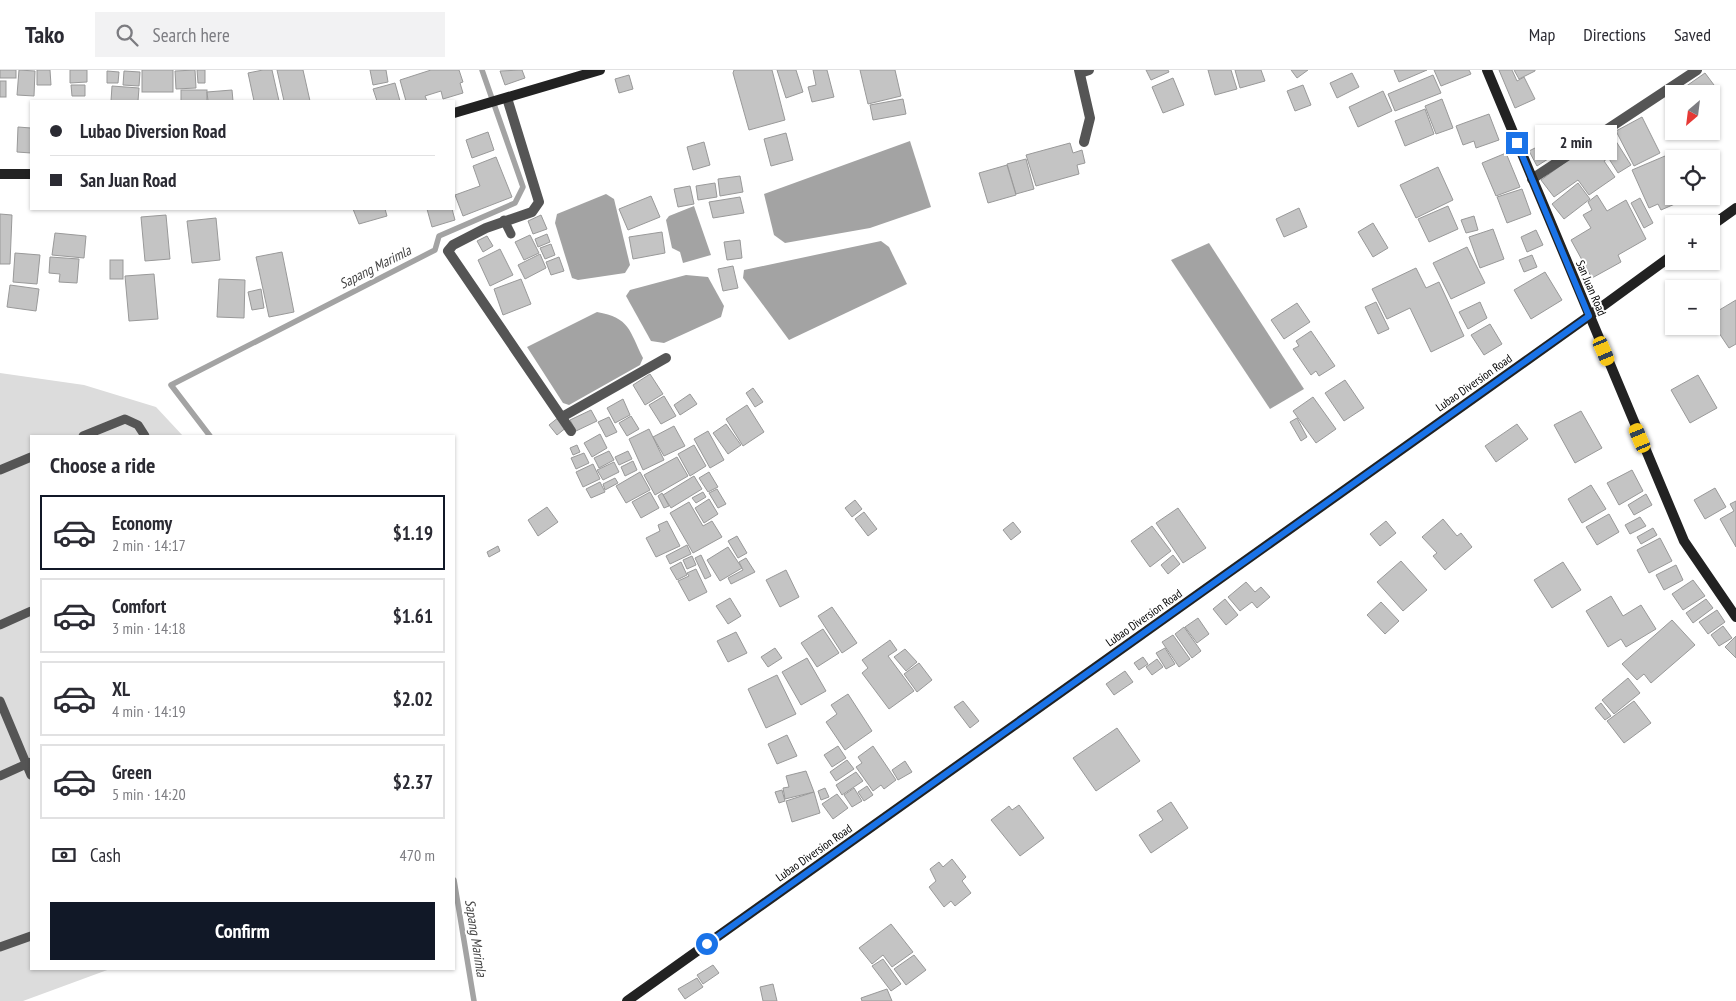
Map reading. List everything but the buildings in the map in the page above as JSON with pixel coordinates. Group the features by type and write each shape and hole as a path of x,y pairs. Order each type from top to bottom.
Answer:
{"street":[{"path":"455,113 600,70"},
{"name":"San Juan Road","path":"1487,70 1684,541 1736,617"},
{"path":"1532,179 1697,70"},
{"path":"1082,71 1090,118 1084,142"},
{"path":"507,98 539,202 532,212 504,220 453,245 448,251 571,431"},
{"path":"0,174 30,174"},
{"path":"1720,220 1736,208"},
{"name":"Lubao Diversion Road","path":"627,1001 1665,261"},
{"path":"562,417 666,358"}],"lane":[{"path":"504,220 511,234"},
{"path":"85,435 125,419 138,426 144,435"},
{"path":"0,470 30,457"},
{"path":"0,625 30,611"},
{"path":"0,701 29,763 0,776"},
{"path":"0,947 30,936"}],"shaded area":[{"path":"910,141 931,207 870,228 785,243 774,235 764,194"},
{"path":"606,194 614,199 630,265 625,273 578,280 572,278 555,223 557,214"},
{"path":"694,206 711,255 683,263 680,252 672,248 666,220 669,216"},
{"path":"881,241 889,247 907,284 789,340 743,278 744,270"},
{"path":"1209,243 1304,389 1270,409 1171,260"},
{"path":"686,275 708,277 724,306 721,317 664,343 651,341 626,296 630,290"},
{"path":"597,312 616,318 627,327 643,358 640,365 569,405 563,403 527,347"},
{"path":"0,373 84,385 156,407 182,435 30,435 30,970 107,970 23,1001 0,1001"}],"waterway":[{"name":"Sapang Marimla","path":"209,435 171,385 435,250 439,236 515,203 523,187 482,70"},
{"name":"Sapang Marimla","path":"455,886 474,1001"}],"route":[{"path":"707,944 1589,316 1517,143"}]}
